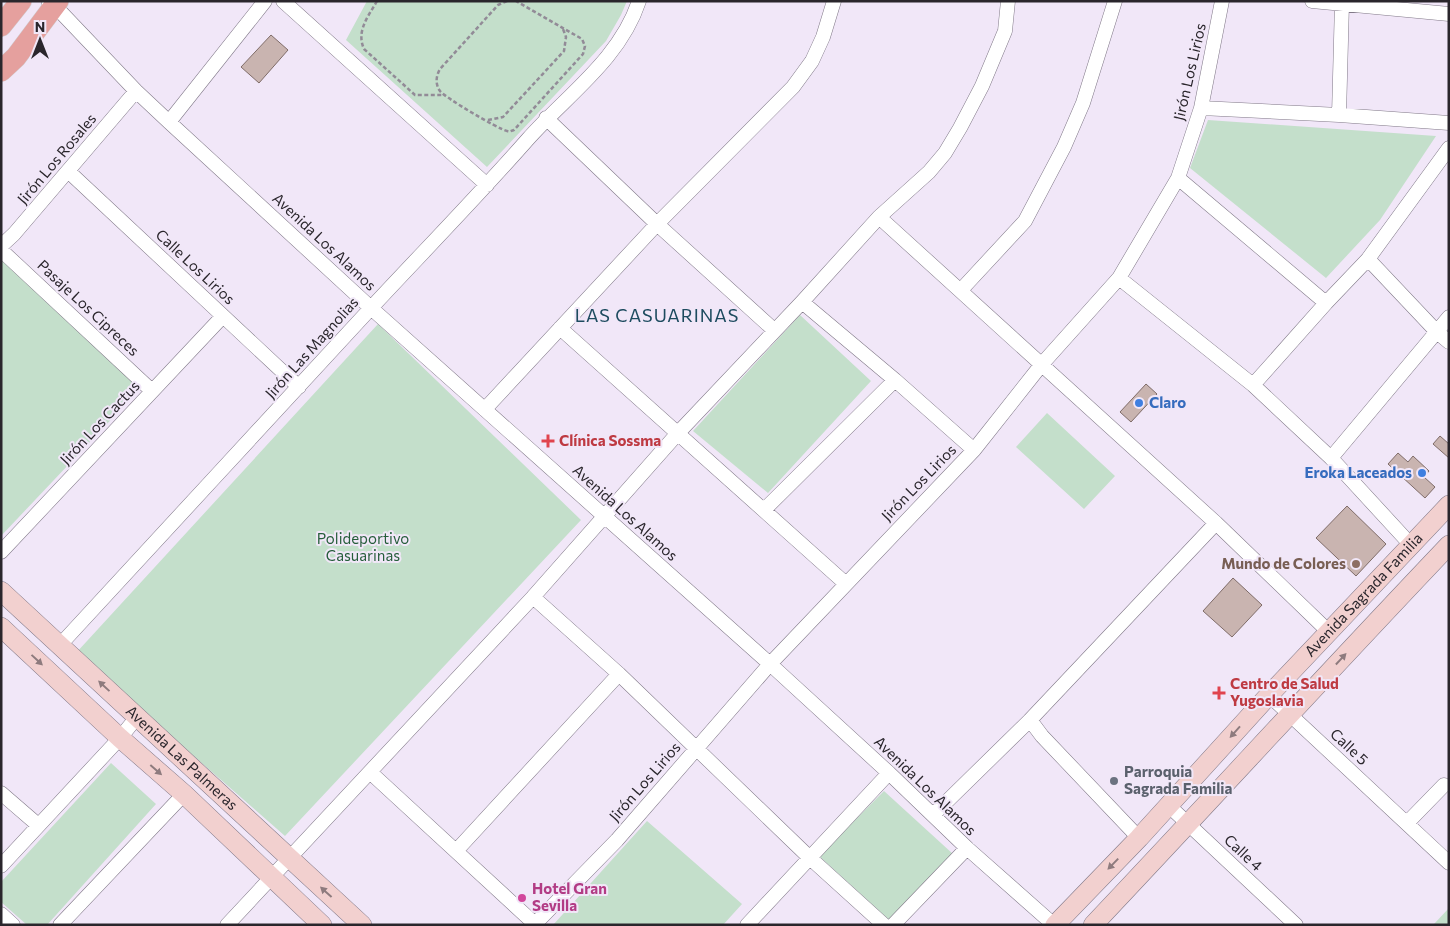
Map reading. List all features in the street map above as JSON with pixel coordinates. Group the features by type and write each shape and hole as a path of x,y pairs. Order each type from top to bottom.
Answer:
{"main road":[{"path":"1,26 21,1"},
{"path":"1,71 16,57 53,3"},
{"name":"Avenida Sagrada Familia","path":"1054,925 1139,838 1269,695 1449,505"},
{"name":"Avenida Sagrada Familia","path":"1093,925 1449,545"},
{"name":"Avenida Las Palmeras","path":"1,591 362,925"},
{"name":"Avenida Las Palmeras","path":"1,627 120,738 184,794 322,925"}],"street":[{"path":"169,122 265,1"},
{"path":"283,1 488,185"},
{"name":"Jirón Las Magnolias","path":"60,645 371,308 488,185 546,118 600,66 632,21 639,1"},
{"path":"485,409 657,224 793,87 812,61 823,37 834,1"},
{"path":"228,925 533,598 678,433 802,302 879,217 929,172 960,128 982,86 1005,30 1008,1"},
{"path":"961,290 1025,221 1064,147 1082,103 1115,1"},
{"name":"Jirón Los Lirios","path":"535,924 617,840 696,747 845,583 974,450 1042,364 1119,278 1178,178 1201,108 1222,1"},
{"path":"1312,1 1449,14"},
{"name":"Avenida Los Alamos","path":"53,3 136,91 169,122 371,308 770,664 889,773 967,848 1054,925"},
{"path":"1339,115 1342,3"},
{"name":"Jirón Los Rosales","path":"1,246 14,234 136,91"},
{"path":"1201,108 1449,123"},
{"path":"546,118 657,224 774,330"},
{"path":"1254,385 1326,303 1368,259 1447,154"},
{"name":"Calle Los Lirios","path":"68,171 299,387"},
{"path":"1178,178 1326,303"},
{"path":"879,217 1216,523 1329,632"},
{"name":"Pasaje Los Cipreces","path":"1,250 152,391"},
{"path":"1368,259 1437,332 1449,342"},
{"path":"1119,278 1254,385 1331,458 1411,545"},
{"path":"802,302 895,380 974,450"},
{"name":"Jirón Los Cactus","path":"1,552 223,316"},
{"path":"1331,458 1449,317"},
{"path":"560,328 845,583"},
{"path":"764,510 895,380"},
{"path":"933,815 1030,720 1216,523"},
{"path":"533,598 618,674 810,858 884,925"},
{"path":"456,851 618,674"},
{"name":"Calle 5","path":"1269,695 1449,863"},
{"path":"1,866 120,738 137,717"},
{"path":"1030,720 1049,743 1139,838"},
{"path":"371,772 535,924"},
{"path":"747,925 889,773"},
{"path":"1407,823 1444,785"},
{"path":"1,793 38,825"},
{"path":"60,925 184,794"},
{"name":"Calle 4","path":"1168,805 1296,925"},
{"path":"893,925 967,848"},
{"path":"1,914 13,925"}],"path":[{"path":"377,1 362,28 361,41 364,49 415,95 443,95"},
{"path":"507,1 498,5 440,69 437,78 437,86 443,95 507,131 514,130 583,54 584,42 582,39 518,2"},
{"path":"488,120 503,117 564,51 566,37 562,27"},
{"path":"566,37 572,33"},
{"path":"498,126 500,118"}],"green space":[{"path":"367,1 627,1 606,41 487,167 346,40"},
{"path":"1208,120 1436,136 1380,220 1326,278 1190,168"},
{"path":"1,259 140,389 1,536"},
{"path":"800,315 871,381 768,493 693,431"},
{"name":"Polideportivo Casuarinas","path":"378,324 581,520 285,836 76,653"},
{"path":"1047,413 1115,476 1084,509 1016,447"},
{"path":"111,763 156,804 47,925 27,925 1,902 1,882"},
{"path":"884,791 953,854 890,921 819,856"},
{"path":"647,821 742,904 723,925 553,925"},
{"path":"1449,908 1449,925 1435,925 1434,924"}],"building":[{"path":"271,35 288,50 259,83 241,67"},
{"name":"Claro","path":"1146,384 1157,394 1131,422 1120,412"},
{"path":"1440,436 1449,444 1449,458 1433,444"},
{"path":"1398,453 1408,462 1413,456 1429,471 1424,477 1435,487 1425,498 1388,464"},
{"path":"1347,506 1386,544 1356,576 1316,538"},
{"path":"1233,578 1262,605 1232,637 1203,611"}],"place":[{"name":"Claro","path":"1139,403"},
{"name":"Clínica Sossma","path":"548,441"},
{"name":"Eroka Laceados","path":"1422,473"},
{"name":"Mundo de Colores","path":"1356,564"},
{"name":"Centro de Salud Yugoslavia","path":"1219,693"},
{"name":"Parroquia Sagrada Familia","path":"1114,781"},
{"name":"Hotel Gran Sevilla","path":"522,898"}],"district":[{"name":"LAS CASUARINAS","path":"657,316"}]}
